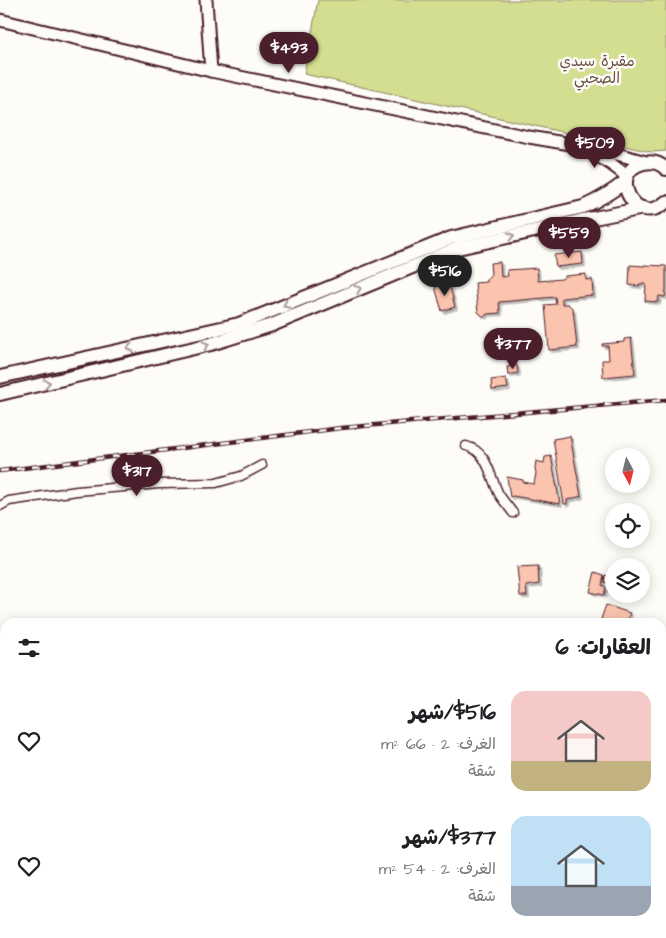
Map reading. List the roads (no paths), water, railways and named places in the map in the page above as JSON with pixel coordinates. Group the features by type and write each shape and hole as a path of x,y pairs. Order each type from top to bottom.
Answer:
{"main road":[{"path":"206,0 211,71"},
{"path":"0,20 211,71 529,137 598,149 658,164"},
{"path":"574,145 606,160 620,170 627,179 626,188 628,195 637,206 650,209 666,202"},
{"path":"0,377 239,324 451,238 583,207 613,192 627,179 634,167 658,164"},
{"path":"0,394 212,344 272,325 458,248 644,208"}],"street":[{"path":"466,446 480,452 500,495 513,513"},
{"path":"0,506 9,501 77,491 159,484 216,483 241,476 262,465"}],"railway":[{"path":"0,471 341,428 666,400"}],"park label":[{"name":"مقبرة سيدي الصحبي","path":"597,70"}]}
